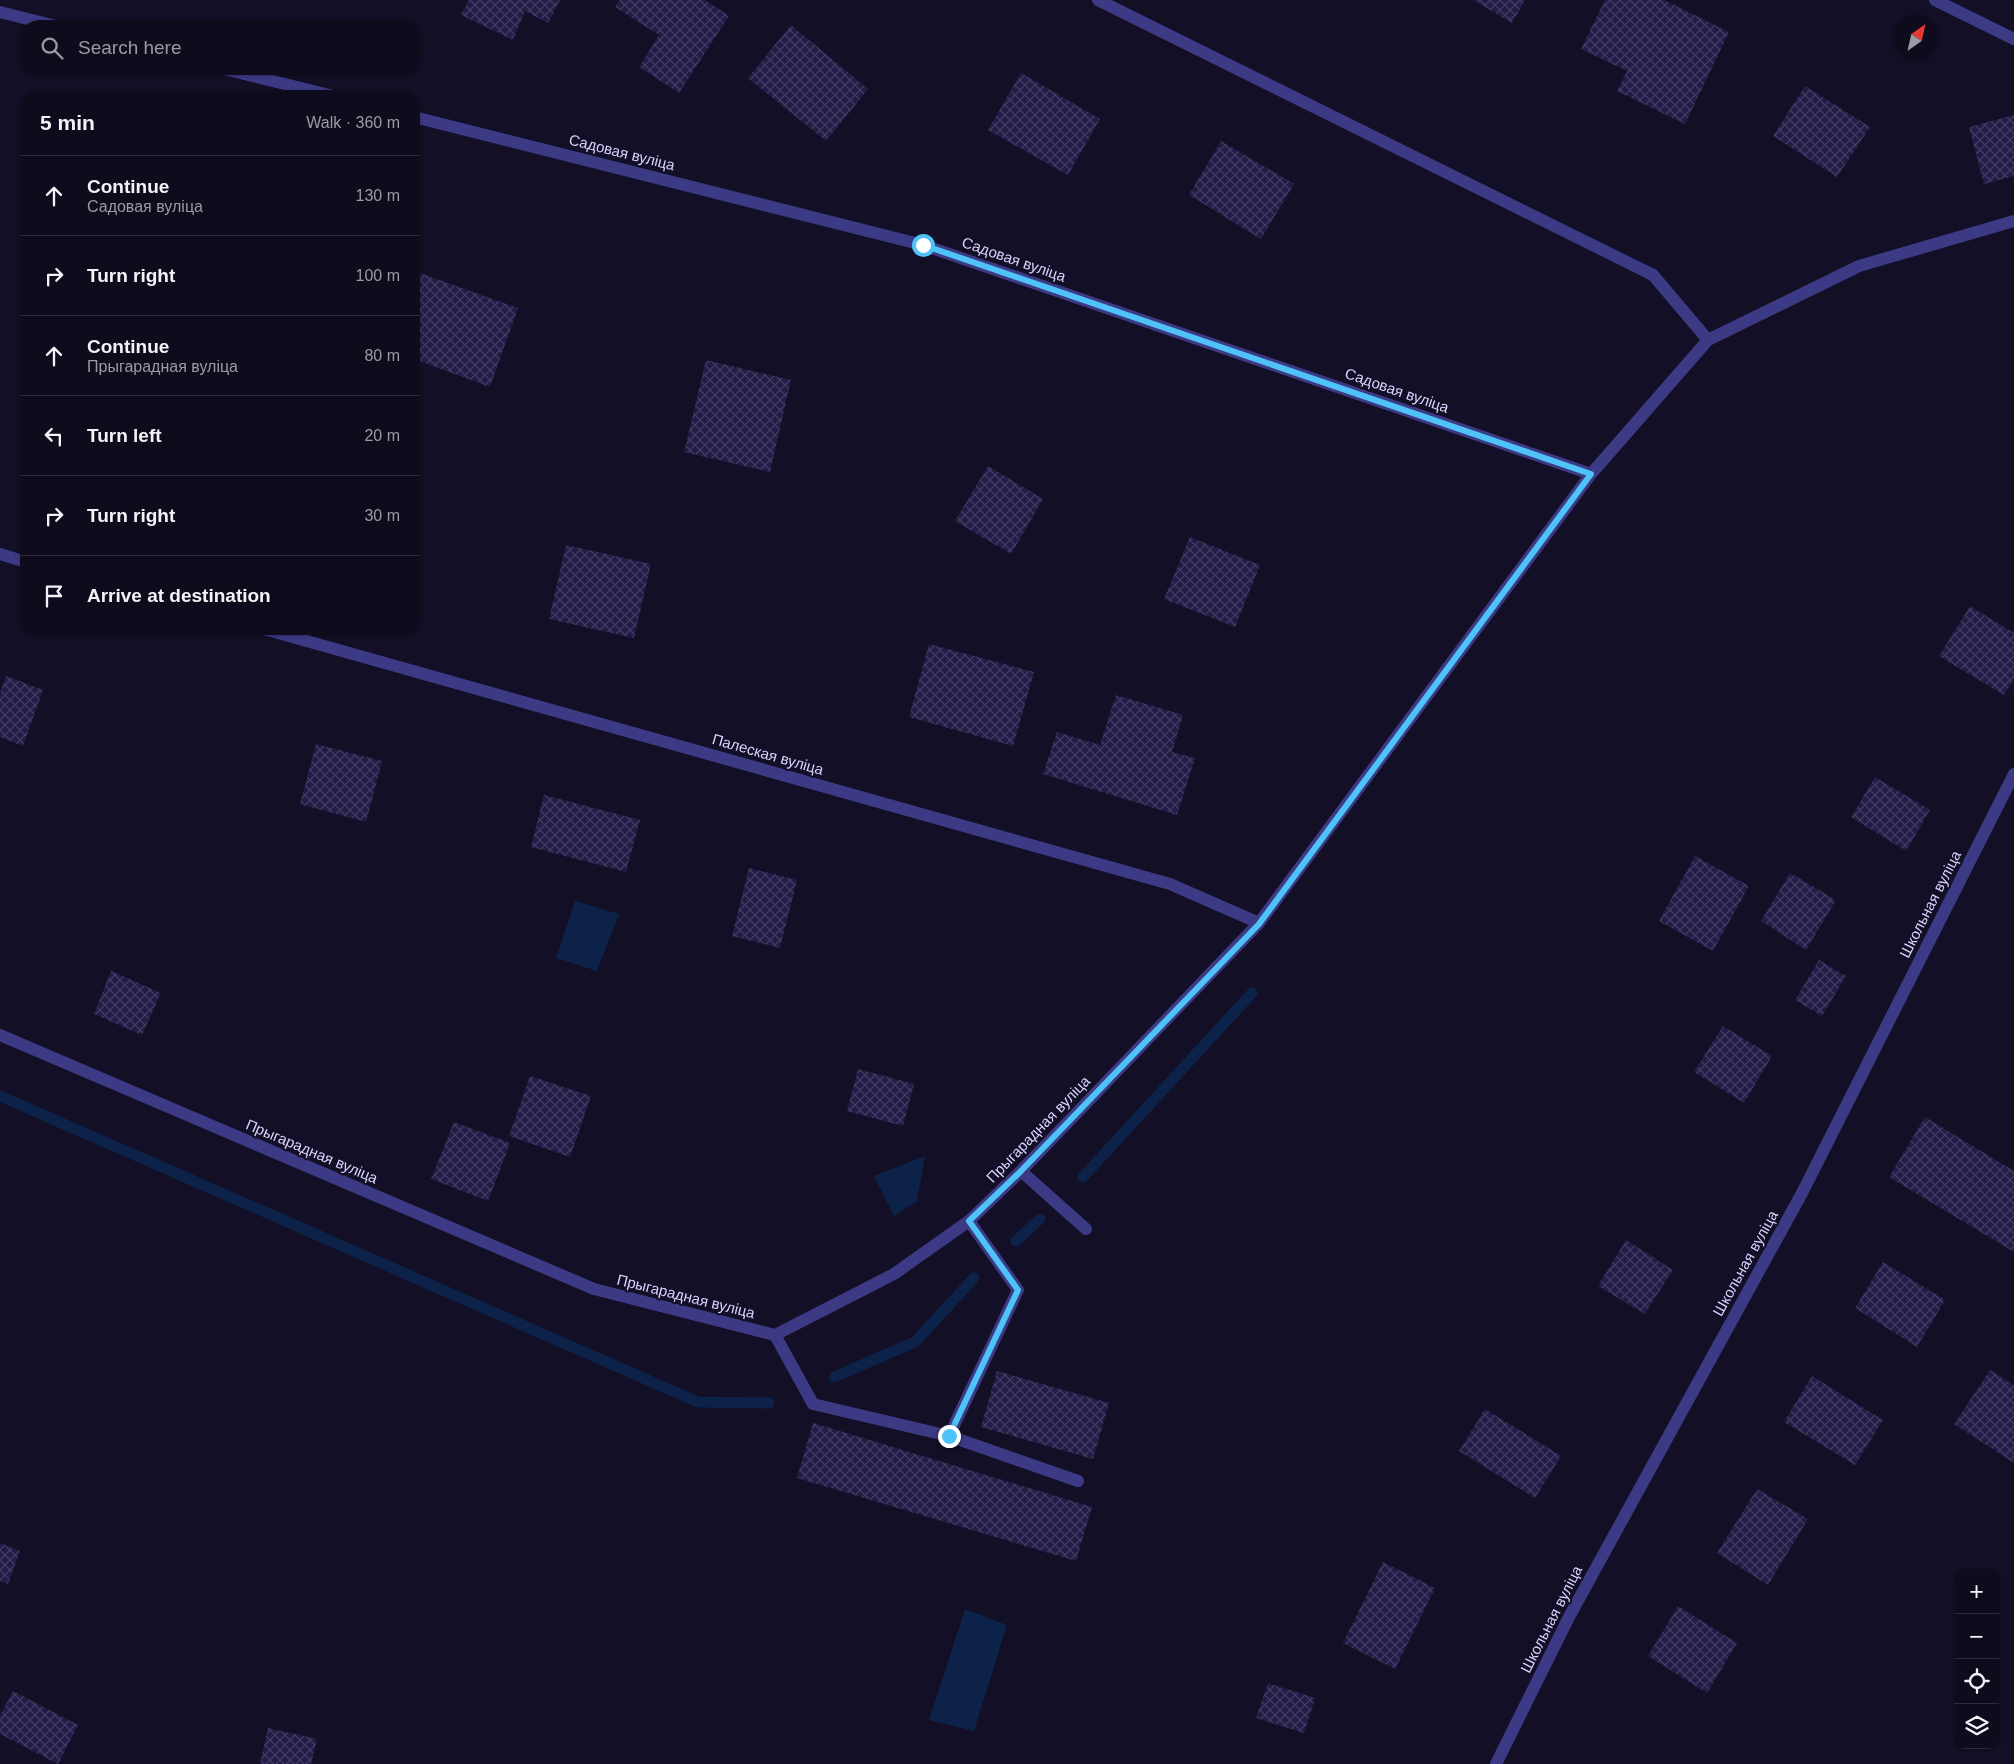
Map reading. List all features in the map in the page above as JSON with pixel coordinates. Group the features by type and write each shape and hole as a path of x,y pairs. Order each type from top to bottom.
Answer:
{"street":[{"path":"1098,0 1654,275 1708,340 1859,266 2014,221"},
{"path":"1935,0 2014,39"},
{"path":"0,12 32,20"},
{"path":"248,75 309,90"},
{"name":"Садовая вуліца","path":"420,118 923,245 1591,474"},
{"name":"Прыгарадная вуліца","path":"0,1035 594,1289 775,1335 894,1274 969,1221 1021,1171 1259,924 1591,474 1708,340"},
{"path":"0,554 20,560"},
{"name":"Палеская вуліца","path":"285,635 1170,884 1259,924"},
{"name":"Школьная вуліца","path":"1496,1764 1569,1617 1802,1193 2014,774"},
{"path":"1021,1171 1086,1229"},
{"path":"949,1436 1018,1290 969,1221"},
{"path":"775,1335 813,1404 949,1436 1078,1481"}],"water":[{"path":"575,901 619,914 597,971 556,958"},
{"path":"925,1156 917,1201 894,1216 874,1176"},
{"path":"965,1609 1007,1625 974,1731 929,1720"}],"building":[{"path":"469,0 560,0 548,23 525,11 513,40 461,15"},
{"path":"620,0 705,0 729,16 679,93 639,67 659,35 615,7"},
{"path":"1473,0 1525,0 1512,23"},
{"path":"1605,0 1664,0 1729,32 1685,124 1617,91 1627,71 1581,49"},
{"path":"791,25 868,89 826,141 748,78"},
{"path":"1021,73 1100,119 1068,175 988,130"},
{"path":"1805,86 1870,127 1837,177 1773,136"},
{"path":"2014,115 2014,176 1984,184 1969,127"},
{"path":"1221,141 1294,184 1261,239 1189,195"},
{"path":"420,273 518,308 490,387 420,361"},
{"path":"706,360 791,380 770,472 684,452"},
{"path":"988,466 1043,499 1011,554 955,521"},
{"path":"1190,537 1260,565 1235,627 1164,599"},
{"path":"566,545 651,564 634,638 549,619"},
{"path":"1970,606 2014,633 2014,679 2004,695 1939,656"},
{"path":"929,644 1034,672 1013,746 909,717"},
{"path":"6,676 43,690 23,746 0,737 0,693"},
{"path":"1116,695 1183,715 1172,752 1195,758 1177,815 1043,774 1057,732 1100,745"},
{"path":"316,744 382,761 366,822 300,804"},
{"path":"1875,777 1930,810 1906,851 1851,817"},
{"path":"544,795 640,820 626,872 531,847"},
{"path":"1695,856 1749,886 1713,951 1659,921"},
{"path":"749,868 797,880 780,948 732,936"},
{"path":"1790,873 1836,900 1806,950 1761,921"},
{"path":"1819,960 1846,976 1822,1016 1795,1000"},
{"path":"111,971 161,993 142,1035 94,1014"},
{"path":"1723,1026 1772,1056 1744,1103 1694,1072"},
{"path":"858,1069 914,1084 903,1126 847,1111"},
{"path":"530,1076 591,1096 570,1157 509,1136"},
{"path":"1925,1117 2014,1171 2014,1252 1889,1177"},
{"path":"454,1122 510,1143 488,1201 431,1179"},
{"path":"1626,1240 1673,1270 1645,1314 1598,1286"},
{"path":"1883,1262 1945,1300 1917,1347 1855,1308"},
{"path":"1990,1370 2014,1385 2014,1463 1954,1424"},
{"path":"997,1371 1109,1403 1093,1459 981,1427"},
{"path":"1812,1376 1883,1420 1855,1465 1784,1422"},
{"path":"1485,1409 1561,1456 1535,1498 1459,1451"},
{"path":"813,1423 1092,1507 1076,1561 797,1478"},
{"path":"1757,1489 1808,1519 1768,1585 1717,1553"},
{"path":"0,1543 20,1551 8,1584 0,1581"},
{"path":"1383,1562 1435,1588 1395,1669 1343,1643"},
{"path":"1678,1606 1737,1643 1707,1693 1648,1656"},
{"path":"1268,1683 1315,1698 1304,1733 1256,1718"},
{"path":"13,1691 78,1725 58,1764 0,1734 0,1716"},
{"path":"268,1728 317,1739 311,1764 260,1764"}],"waterway":[{"path":"1083,1177 1252,993"},
{"path":"0,1096 698,1402 769,1403"},
{"path":"1016,1241 1040,1219"},
{"path":"834,1377 915,1342 974,1278"}],"route":[{"path":"923,245 1591,474 1259,924 1021,1171 969,1221 1018,1290 949,1436"}]}
